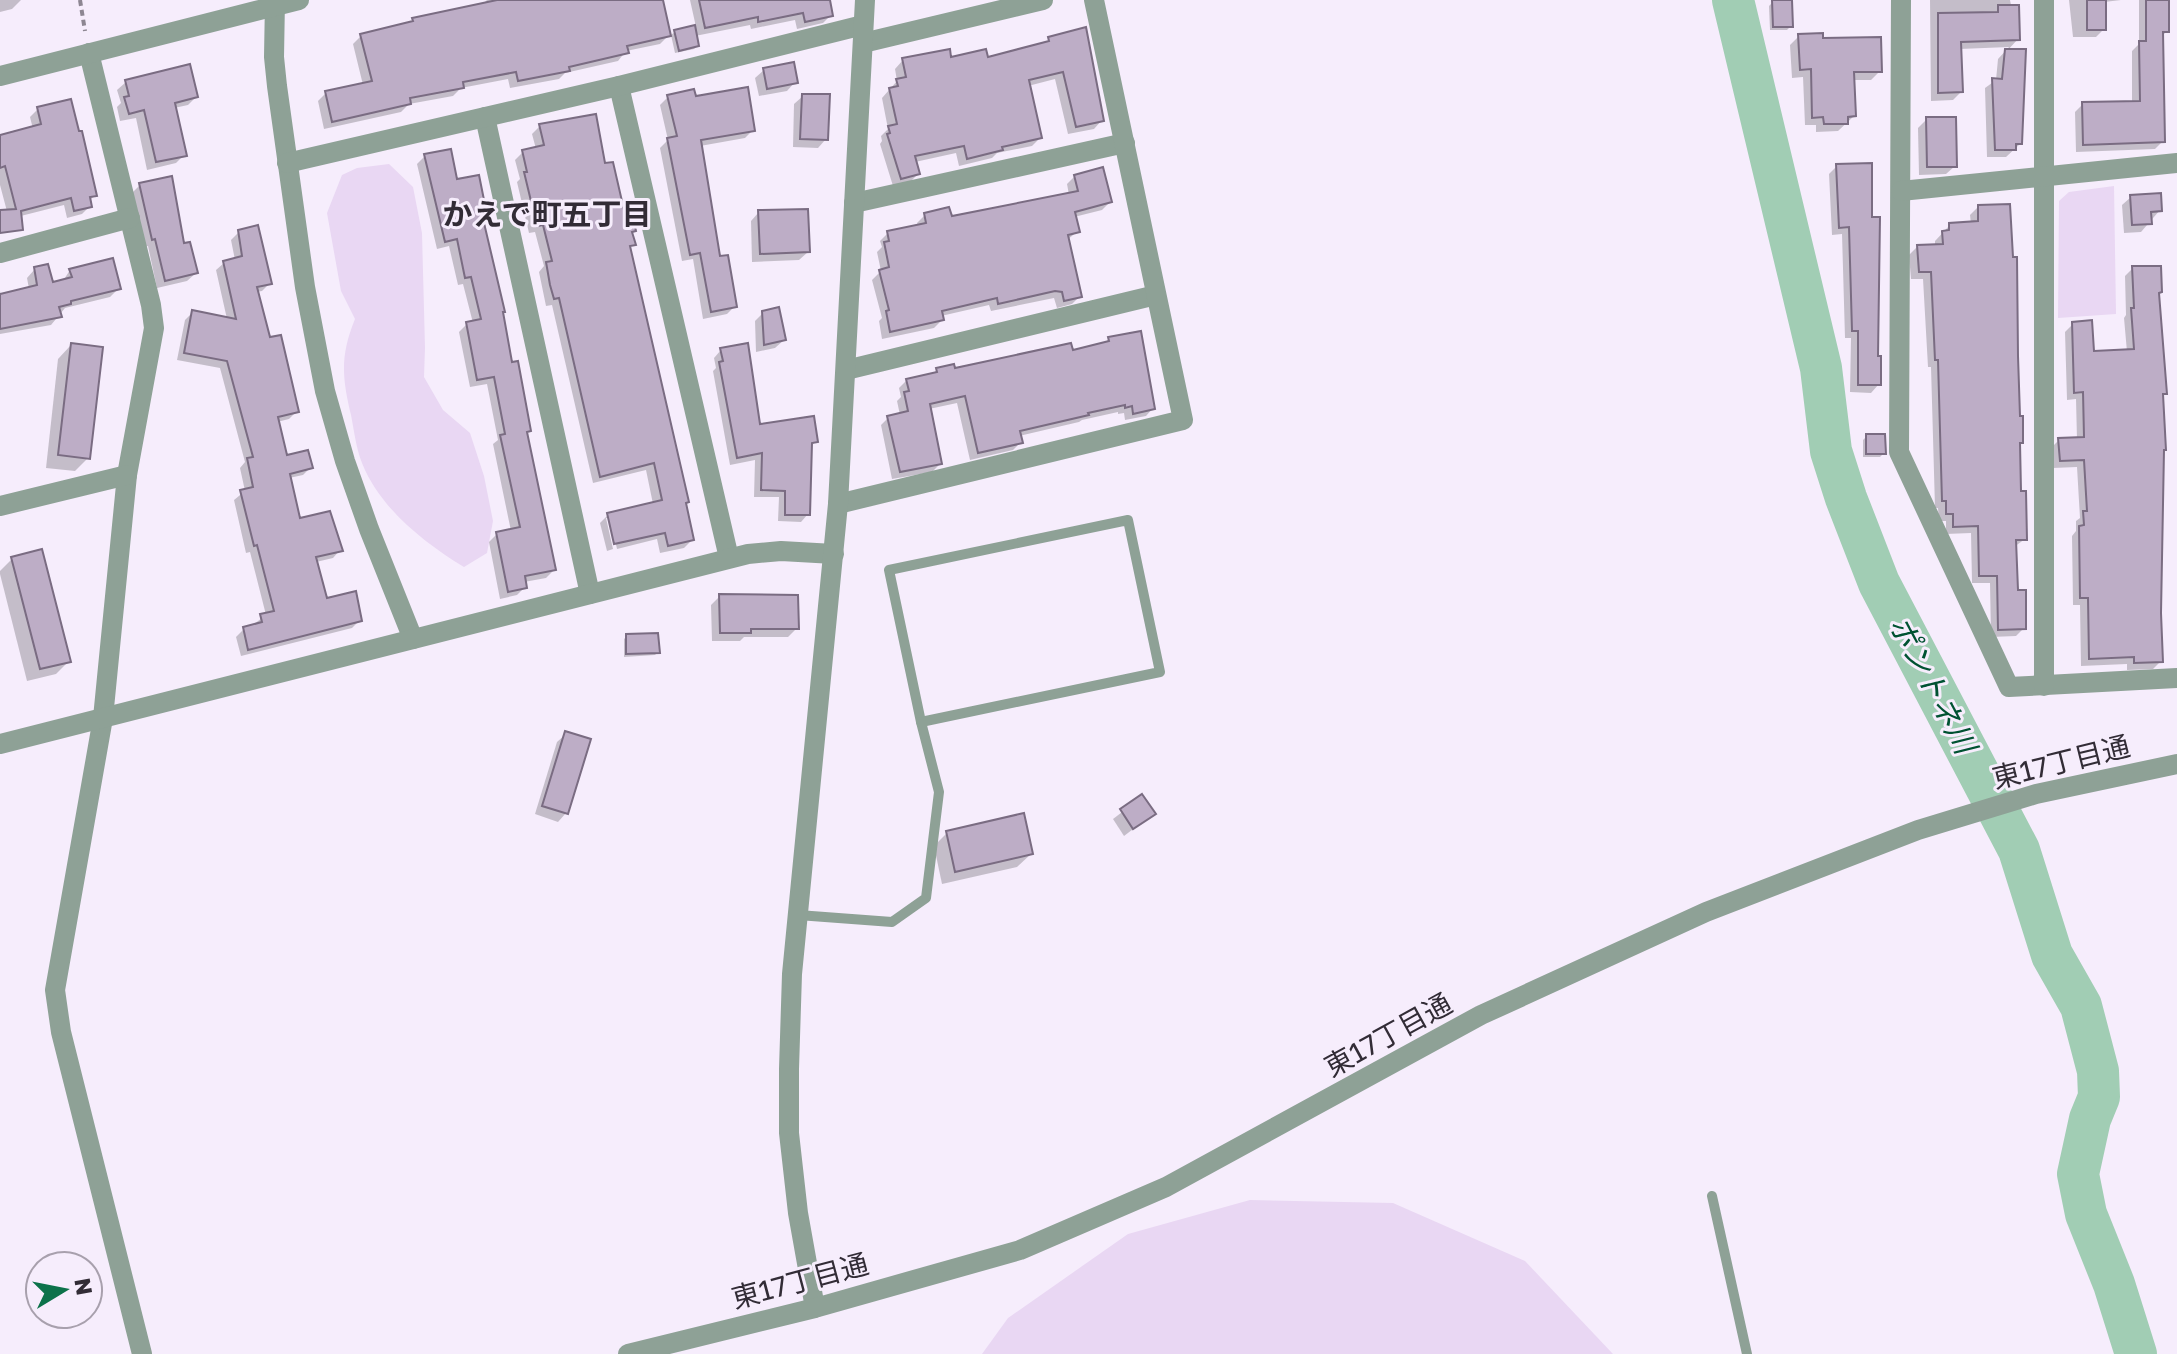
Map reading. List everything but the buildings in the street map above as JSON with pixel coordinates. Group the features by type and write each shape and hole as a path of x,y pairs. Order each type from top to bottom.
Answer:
{"street":[{"path":"0,76 274,3 299,0"},
{"path":"815,1308 798,1213 789,1133 791,1005 838,504 865,0"},
{"path":"287,163 619,86 863,34 1043,0"},
{"path":"838,504 1183,420 1094,0"},
{"path":"1901,0 1899,452 2009,687 2177,678"},
{"path":"2044,0 2044,686"},
{"path":"274,3 274,57 313,339 345,461 413,639"},
{"path":"89,53 154,328 127,475 103,718 55,990 61,1032 142,1354"},
{"path":"619,86 729,558"},
{"path":"485,117 590,594"},
{"path":"854,203 1125,143"},
{"path":"1901,191 2177,163"},
{"path":"0,253 130,218"},
{"path":"846,370 1156,295"},
{"path":"0,506 127,475"},
{"path":"0,744 729,558 781,551 834,554"},
{"name":"東17丁目通","path":"628,1354 815,1308 1020,1250 1166,1187 1481,1015 1706,912 1918,830 2036,794 2177,764"}],"lane":[{"path":"798,915 892,922 926,898 939,792 921,722 889,570 1128,520 1160,672 921,722"},
{"path":"1712,1196 1747,1354"}],"path":[{"path":"80,0 89,53"}],"shaded area":[{"path":"389,164 413,187 422,233 424,377 443,410 470,433 484,476 493,521 487,553 464,567 418,535 380,495 360,457 348,401 344,378 345,356 355,319 341,291 327,213 342,175 357,168"},
{"path":"2114,186 2116,314 2058,318 2059,201 2069,192"},
{"path":"1250,1200 1393,1203 1525,1261 1613,1354 982,1354 1008,1318 1128,1234"}],"waterway":[{"name":"ポントネ川","path":"1733,0 1821,368 1831,451 1846,498 1879,583 2019,850 2052,955 2081,1006 2098,1071 2099,1097 2090,1119 2078,1174 2086,1214 2114,1284 2136,1354"}],"district":[{"name":"かえで町五丁目","path":"547,215"}]}
